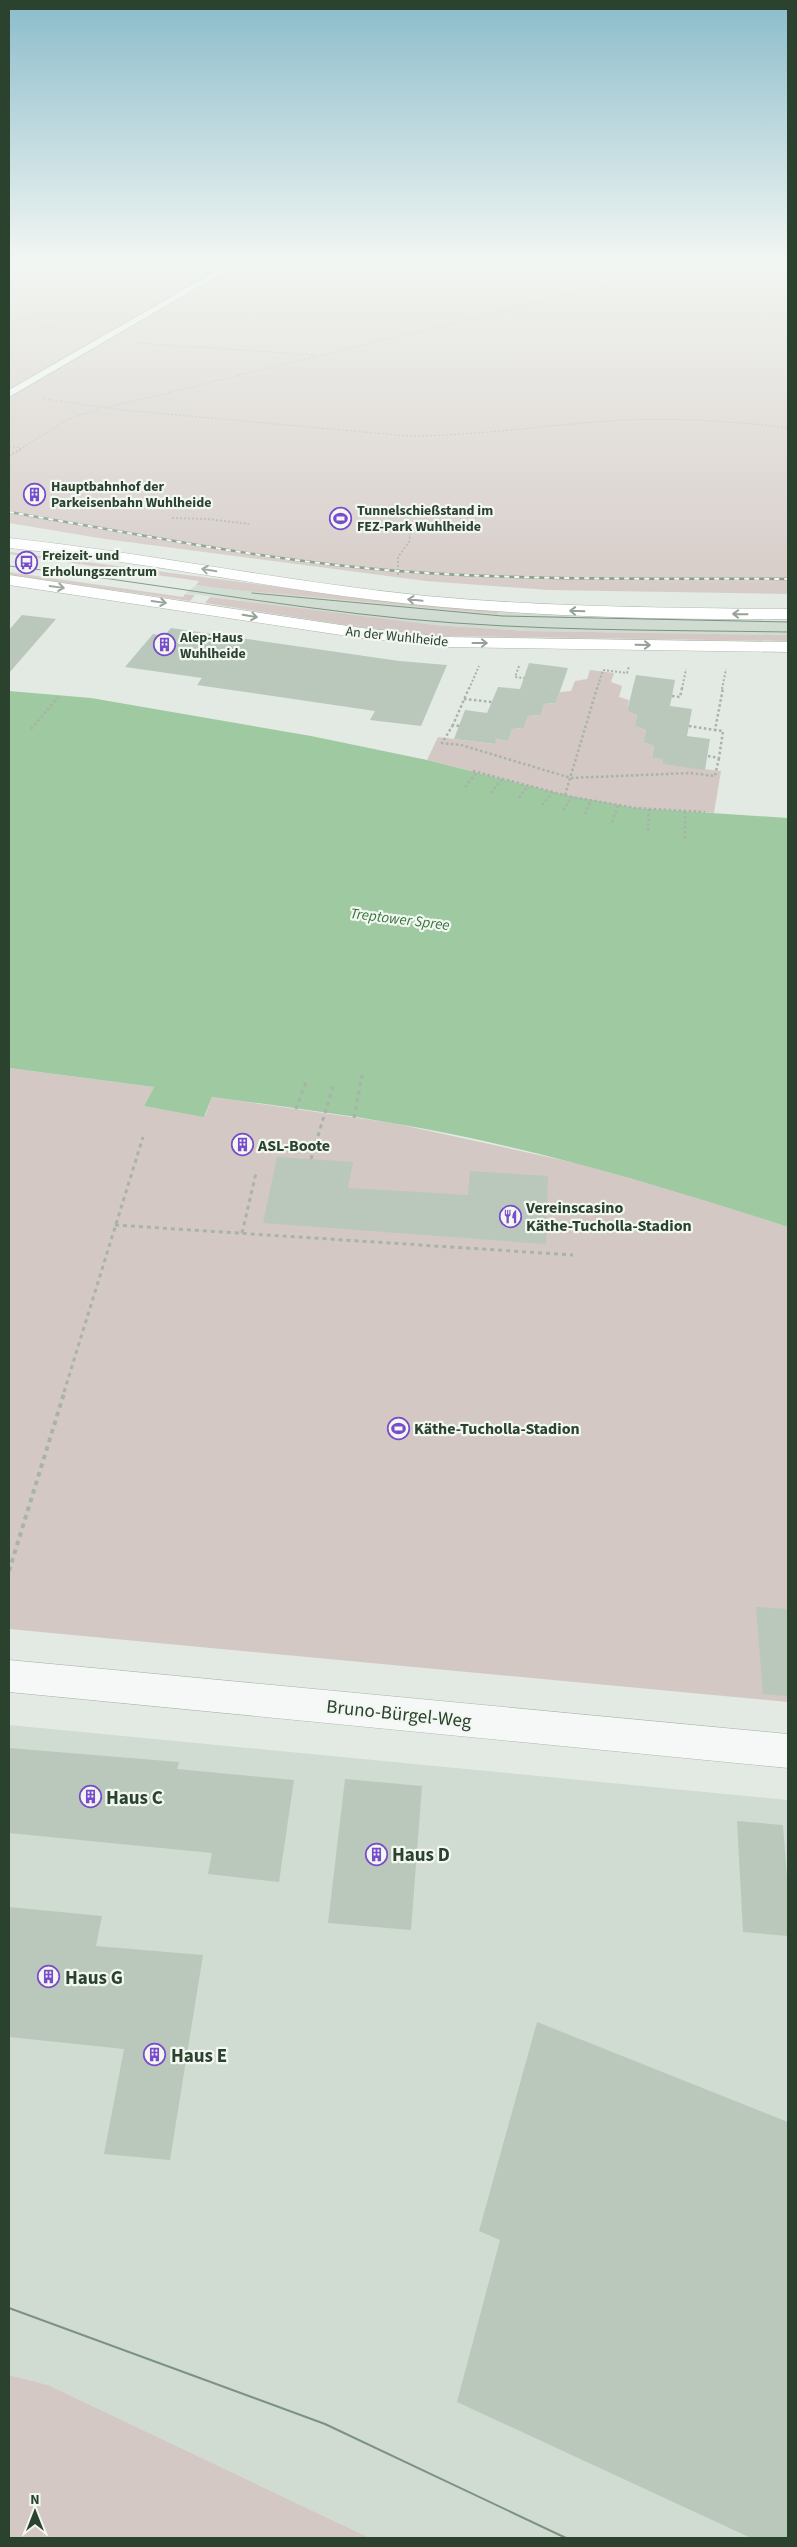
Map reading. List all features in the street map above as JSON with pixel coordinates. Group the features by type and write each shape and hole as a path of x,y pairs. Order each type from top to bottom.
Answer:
{"main road":[{"path":"10,543 365,594 450,603 589,612 788,614"},
{"name":"An der Wuhlheide","path":"9,580 361,633 444,642 788,647"}],"street":[{"name":"Bruno-Bürgel-Weg","path":"9,1676 788,1751"}],"lane":[{"path":"9,394 32,381"}],"path":[{"path":"9,456 68,419 218,381"},
{"path":"40,398 103,409 253,420 350,433 393,436 444,435 632,420 712,421 788,428"},
{"path":"9,446 21,448"},
{"path":"172,518 208,519 248,524"},
{"path":"398,577 398,557 409,542 411,530"},
{"path":"482,659 453,725 442,743 461,745 571,778 690,773 715,776 722,731 689,726"},
{"path":"522,660 515,677 524,678"},
{"path":"672,696 680,697 688,661"},
{"path":"715,730 727,662"},
{"path":"566,795 602,672"},
{"path":"31,728 60,695"},
{"path":"464,699 492,702"},
{"path":"453,725 459,726"},
{"path":"708,756 719,758"},
{"path":"472,771 552,792 618,805 649,809 705,812"},
{"path":"465,787 477,772"},
{"path":"491,792 502,779"},
{"path":"519,798 528,786"},
{"path":"542,805 552,792"},
{"path":"563,810 572,796"},
{"path":"585,814 591,800"},
{"path":"612,822 618,805"},
{"path":"648,832 649,809"},
{"path":"686,811 686,841"},
{"path":"354,1118 363,1071"},
{"path":"296,1109 307,1079"},
{"path":"312,1159 334,1083"},
{"path":"9,1571 142,1137"},
{"path":"242,1233 256,1173"},
{"path":"115,1224 573,1255"}],"shaded area":[{"path":"9,381 788,381 788,594 548,590 426,581 105,539 9,523"},
{"path":"10,552 356,597 498,612 497,614 227,589 196,585 199,581 9,554"},
{"path":"9,572 183,597 185,594 195,595 190,601 9,575"},
{"path":"196,585 497,614 498,612 598,618 788,621 788,635 525,631 435,625 329,613 186,593"},
{"path":"210,597 435,625 525,631 788,635 788,641 404,634 205,603"},
{"path":"590,670 614,673 611,682 622,686 619,697 629,700 627,711 637,715 635,726 646,730 643,742 654,746 652,758 663,759 662,764 721,771 714,813 636,808 566,795 427,760 438,737 494,744 496,739 508,741 512,729 524,728 528,716 541,715 544,704 556,703 560,692 571,691 575,681 587,679"},
{"name":"Käthe-Tucholla-Stadion","path":"9,1068 154,1087 144,1106 205,1116 212,1097 393,1123 576,1163 703,1199 788,1227 788,1702 9,1629"},
{"path":"9,1725 788,1800 788,2538 370,2538 48,2385 9,2375"},
{"path":"9,2375 48,2385 370,2538 9,2538"}],"water":[{"name":"Treptower Spree","path":"9,691 91,698 311,736 427,760 566,795 636,808 788,818 788,1227 691,1196 592,1168 442,1132 347,1116 212,1097 204,1117 144,1106 154,1087 9,1068"}],"building":[{"path":"22,615 56,619 9,673 9,630"},
{"path":"171,628 399,661 447,665 421,726 370,720 375,711 197,685 202,678 125,667 153,634 164,636"},
{"path":"529,663 568,668 556,703 544,704 541,715 528,716 524,728 512,729 508,741 496,739 495,744 454,739 465,710 487,713 498,687 520,689"},
{"path":"636,675 675,680 670,706 692,709 687,736 710,739 705,770 662,764 663,759 652,758 654,746 643,742 646,730 635,726 637,715 627,711"},
{"path":"277,1157 353,1162 348,1188 468,1195 470,1171 548,1176 546,1244 263,1223"},
{"path":"756,1607 788,1609 788,1696 763,1694"},
{"path":"9,1748 179,1762 177,1769 294,1780 279,1882 208,1874 212,1853 9,1833"},
{"name":"Haus D","path":"345,1779 422,1786 411,1930 328,1923"},
{"path":"737,1821 783,1825 788,1891 788,1936 743,1932"},
{"path":"9,1907 102,1916 96,1946 203,1955 170,2160 104,2154 124,2049 9,2037"},
{"path":"537,2022 788,2122 788,2538 751,2538 457,2402 500,2240 479,2231"}],"tram line":[{"path":"9,566 357,614 454,623 549,628 788,632"},
{"path":"252,593 502,616 788,622"},
{"path":"9,2308 325,2424 566,2538"}],"railway":[{"path":"9,512 252,554 398,571 544,578 788,579"}],"place":[{"name":"Hauptbahnhof der Parkeisenbahn Wuhlheide","path":"35,494"},
{"name":"Tunnelschießstand im FEZ-Park Wuhlheide","path":"341,518"},
{"name":"Freizeit- und Erholungszentrum","path":"26,563"},
{"name":"Alep-Haus Wuhlheide","path":"164,645"},
{"name":"ASL-Boote","path":"242,1145"},
{"name":"Vereinscasino Käthe-Tucholla-Stadion","path":"510,1216"},
{"name":"Käthe-Tucholla-Stadion","path":"398,1428"},
{"name":"Haus C","path":"90,1797"},
{"name":"Haus D","path":"376,1854"},
{"name":"Haus G","path":"49,1977"},
{"name":"Haus E","path":"155,2055"}]}
